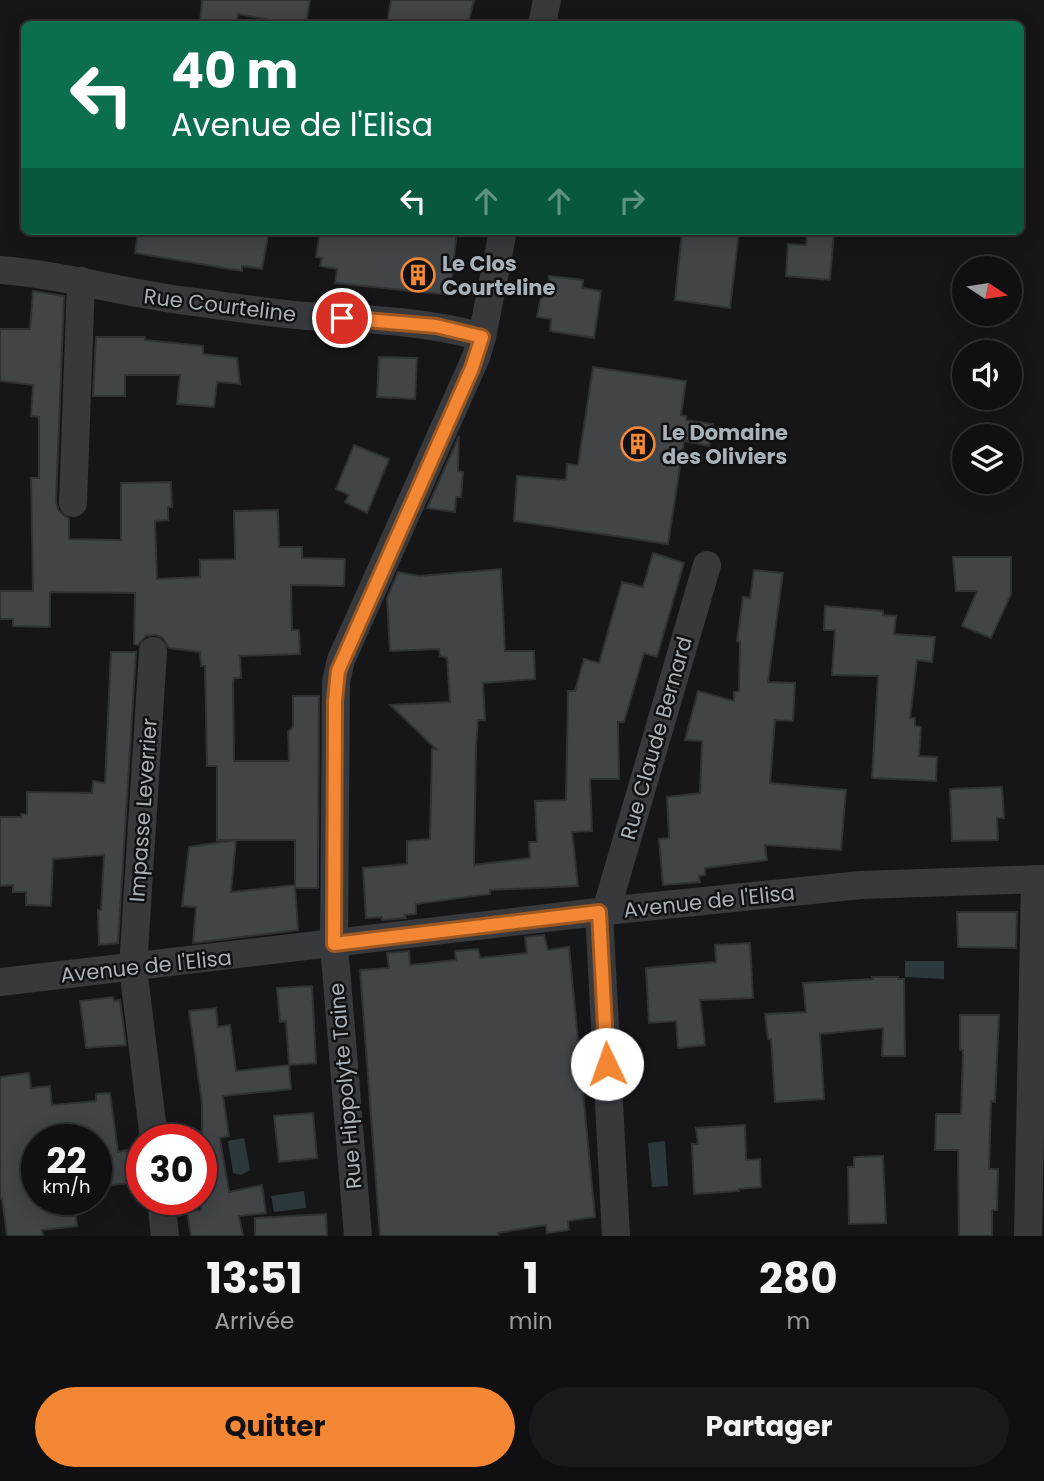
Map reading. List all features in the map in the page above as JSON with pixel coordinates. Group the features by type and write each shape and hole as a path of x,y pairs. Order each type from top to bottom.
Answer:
{"street":[{"path":"543,21 547,0"},
{"name":"Rue Hippolyte Taine","path":"358,1236 334,944 335,701 338,671 472,368 482,337 502,235"},
{"name":"Rue Courteline","path":"0,270 81,281 162,299 292,314 436,326 482,337"},
{"path":"73,503 81,281"},
{"name":"Rue Claude Bernard","path":"617,1236 603,912 707,565"},
{"name":"Impasse Leverrier","path":"152,1124 132,968 153,651"},
{"path":"1028,1236 1039,879"},
{"name":"Avenue de l'Elisa","path":"0,982 861,885 1039,879"},
{"path":"163,1215 166,1236"}],"shaded area":[{"path":"905,961 944,961 944,979 905,977"},
{"path":"244,1138 250,1170 241,1175 233,1173 228,1141"},
{"path":"665,1141 668,1186 652,1187 648,1143"},
{"path":"304,1191 306,1208 274,1212 271,1196"}],"building":[{"path":"202,0 310,0 306,21 275,21 238,14 237,21 200,21"},
{"path":"391,0 474,0 469,21 388,21"},
{"path":"137,235 268,235 262,269 242,266 242,271 135,253"},
{"path":"319,235 457,235 450,295 335,283 337,269 320,266 322,258 316,257"},
{"path":"682,235 739,235 730,308 675,300"},
{"path":"807,235 834,235 830,280 786,276 788,244 806,245"},
{"path":"549,276 583,280 582,288 601,291 594,338 550,331 551,319 537,317 540,300 547,294"},
{"path":"33,291 64,296 56,502 59,511 69,519 69,539 121,540 121,483 171,482 172,507 168,507 168,520 155,521 157,579 200,577 200,560 235,559 234,511 278,510 279,547 302,547 302,558 345,559 344,586 291,585 292,630 299,630 300,654 240,656 241,678 234,678 233,682 234,761 289,761 288,732 293,727 293,696 319,696 318,888 295,888 295,840 217,840 217,766 207,766 205,666 201,666 200,652 169,648 163,638 155,635 146,636 138,645 134,644 135,593 50,592 50,627 13,626 13,619 0,619 0,591 33,591 31,478 39,478 39,417 31,416 33,385 0,381 0,329 30,329"},
{"path":"96,337 145,337 145,340 203,346 203,354 237,358 240,384 217,382 214,407 177,404 180,375 125,375 125,396 93,396"},
{"path":"379,357 417,358 415,399 377,397"},
{"name":"Le Domaine des Oliviers","path":"593,367 686,381 681,415 686,416 686,420 713,424 709,446 684,441 668,544 514,521 517,476 566,480 567,464 578,465"},
{"path":"459,436 458,471 463,472 461,497 456,497 455,512 427,508"},
{"path":"354,445 389,459 367,513 345,502 349,495 336,489"},
{"path":"653,553 684,563 657,657 644,653 624,722 618,722 619,779 590,779 592,831 572,832 578,886 490,890 490,894 416,904 416,914 405,915 406,918 366,918 363,868 407,864 407,841 430,839 432,749 436,749 390,705 450,702 447,658 440,656 439,649 390,651 387,598 398,572 419,576 501,569 505,651 534,651 535,679 483,683 485,720 478,720 476,746 474,865 530,858 529,842 537,842 535,801 566,800 568,691 575,691 584,659 599,663 622,582 643,587"},
{"path":"953,557 1011,557 1011,594 991,638 962,626 977,591 956,591"},
{"path":"754,570 783,573 768,682 795,683 793,721 775,720 770,783 846,790 841,850 765,845 767,860 705,868 705,875 699,876 700,882 663,885 659,839 669,838 667,797 700,793 702,741 685,740 698,691 734,701 734,692 739,691 740,642 737,641 743,597 750,598"},
{"path":"825,606 883,611 883,615 896,616 894,634 935,637 932,662 917,660 910,718 915,718 915,726 921,727 919,756 937,757 936,781 872,778 878,676 832,675 835,630 824,630"},
{"path":"111,652 136,652 118,943 99,945 98,910 101,910 104,855 53,859 51,906 26,905 26,892 13,892 13,885 0,886 0,817 21,817 21,814 27,814 27,792 92,793 93,781 105,783"},
{"path":"1002,787 1004,818 997,818 998,840 952,841 950,789"},
{"path":"236,840 231,892 295,885 298,930 193,943 196,907 182,906 189,847"},
{"path":"957,912 1017,912 1016,948 958,947"},
{"path":"544,935 548,950 569,947 595,1217 568,1221 569,1230 547,1233 546,1225 498,1233 499,1236 380,1236 360,970 389,968 387,953 409,951 410,965 456,960 455,951 478,949 480,958 527,953 525,937"},
{"path":"750,943 753,998 700,1000 705,1045 678,1048 676,1021 649,1023 646,968 716,962 715,945"},
{"path":"872,977 904,979 905,1056 882,1056 883,1028 820,1034 824,1099 775,1102 771,1039 768,1039 765,1014 806,1012 803,983 873,979"},
{"path":"312,986 316,1063 289,1065 286,1021 280,1022 277,988"},
{"path":"113,997 114,1001 120,1000 126,1045 86,1048 80,1001"},
{"path":"216,1008 218,1027 230,1025 236,1071 289,1065 291,1089 223,1096 229,1136 220,1138 229,1192 262,1185 266,1213 239,1216 243,1236 191,1236 188,1215 217,1215 217,1124 202,1124 202,1103 189,1011"},
{"path":"960,1015 999,1015 995,1102 991,1101 989,1169 998,1169 997,1210 992,1210 992,1236 959,1236 958,1150 935,1150 936,1114 961,1114 963,1050 960,1050"},
{"path":"29,1073 31,1088 50,1086 52,1105 96,1101 96,1094 110,1093 118,1152 126,1150 126,1184 112,1185 112,1124 21,1124 21,1215 76,1215 77,1226 42,1230 43,1236 7,1236 2,1198 0,1199 0,1077"},
{"path":"313,1113 317,1158 279,1162 274,1116"},
{"path":"745,1125 746,1160 760,1159 761,1187 694,1194 692,1144 698,1144 696,1128"},
{"path":"883,1156 886,1223 849,1224 848,1167 854,1167 854,1157"},
{"path":"326,1214 327,1236 255,1236 255,1218"}],"place":[{"name":"Le Clos Courteline","path":"418,275"},
{"name":"Le Domaine des Oliviers","path":"638,444"}],"route":[{"path":"342,318 436,326 482,337 472,368 338,671 335,701 334,944 599,912 607,1064"}]}
